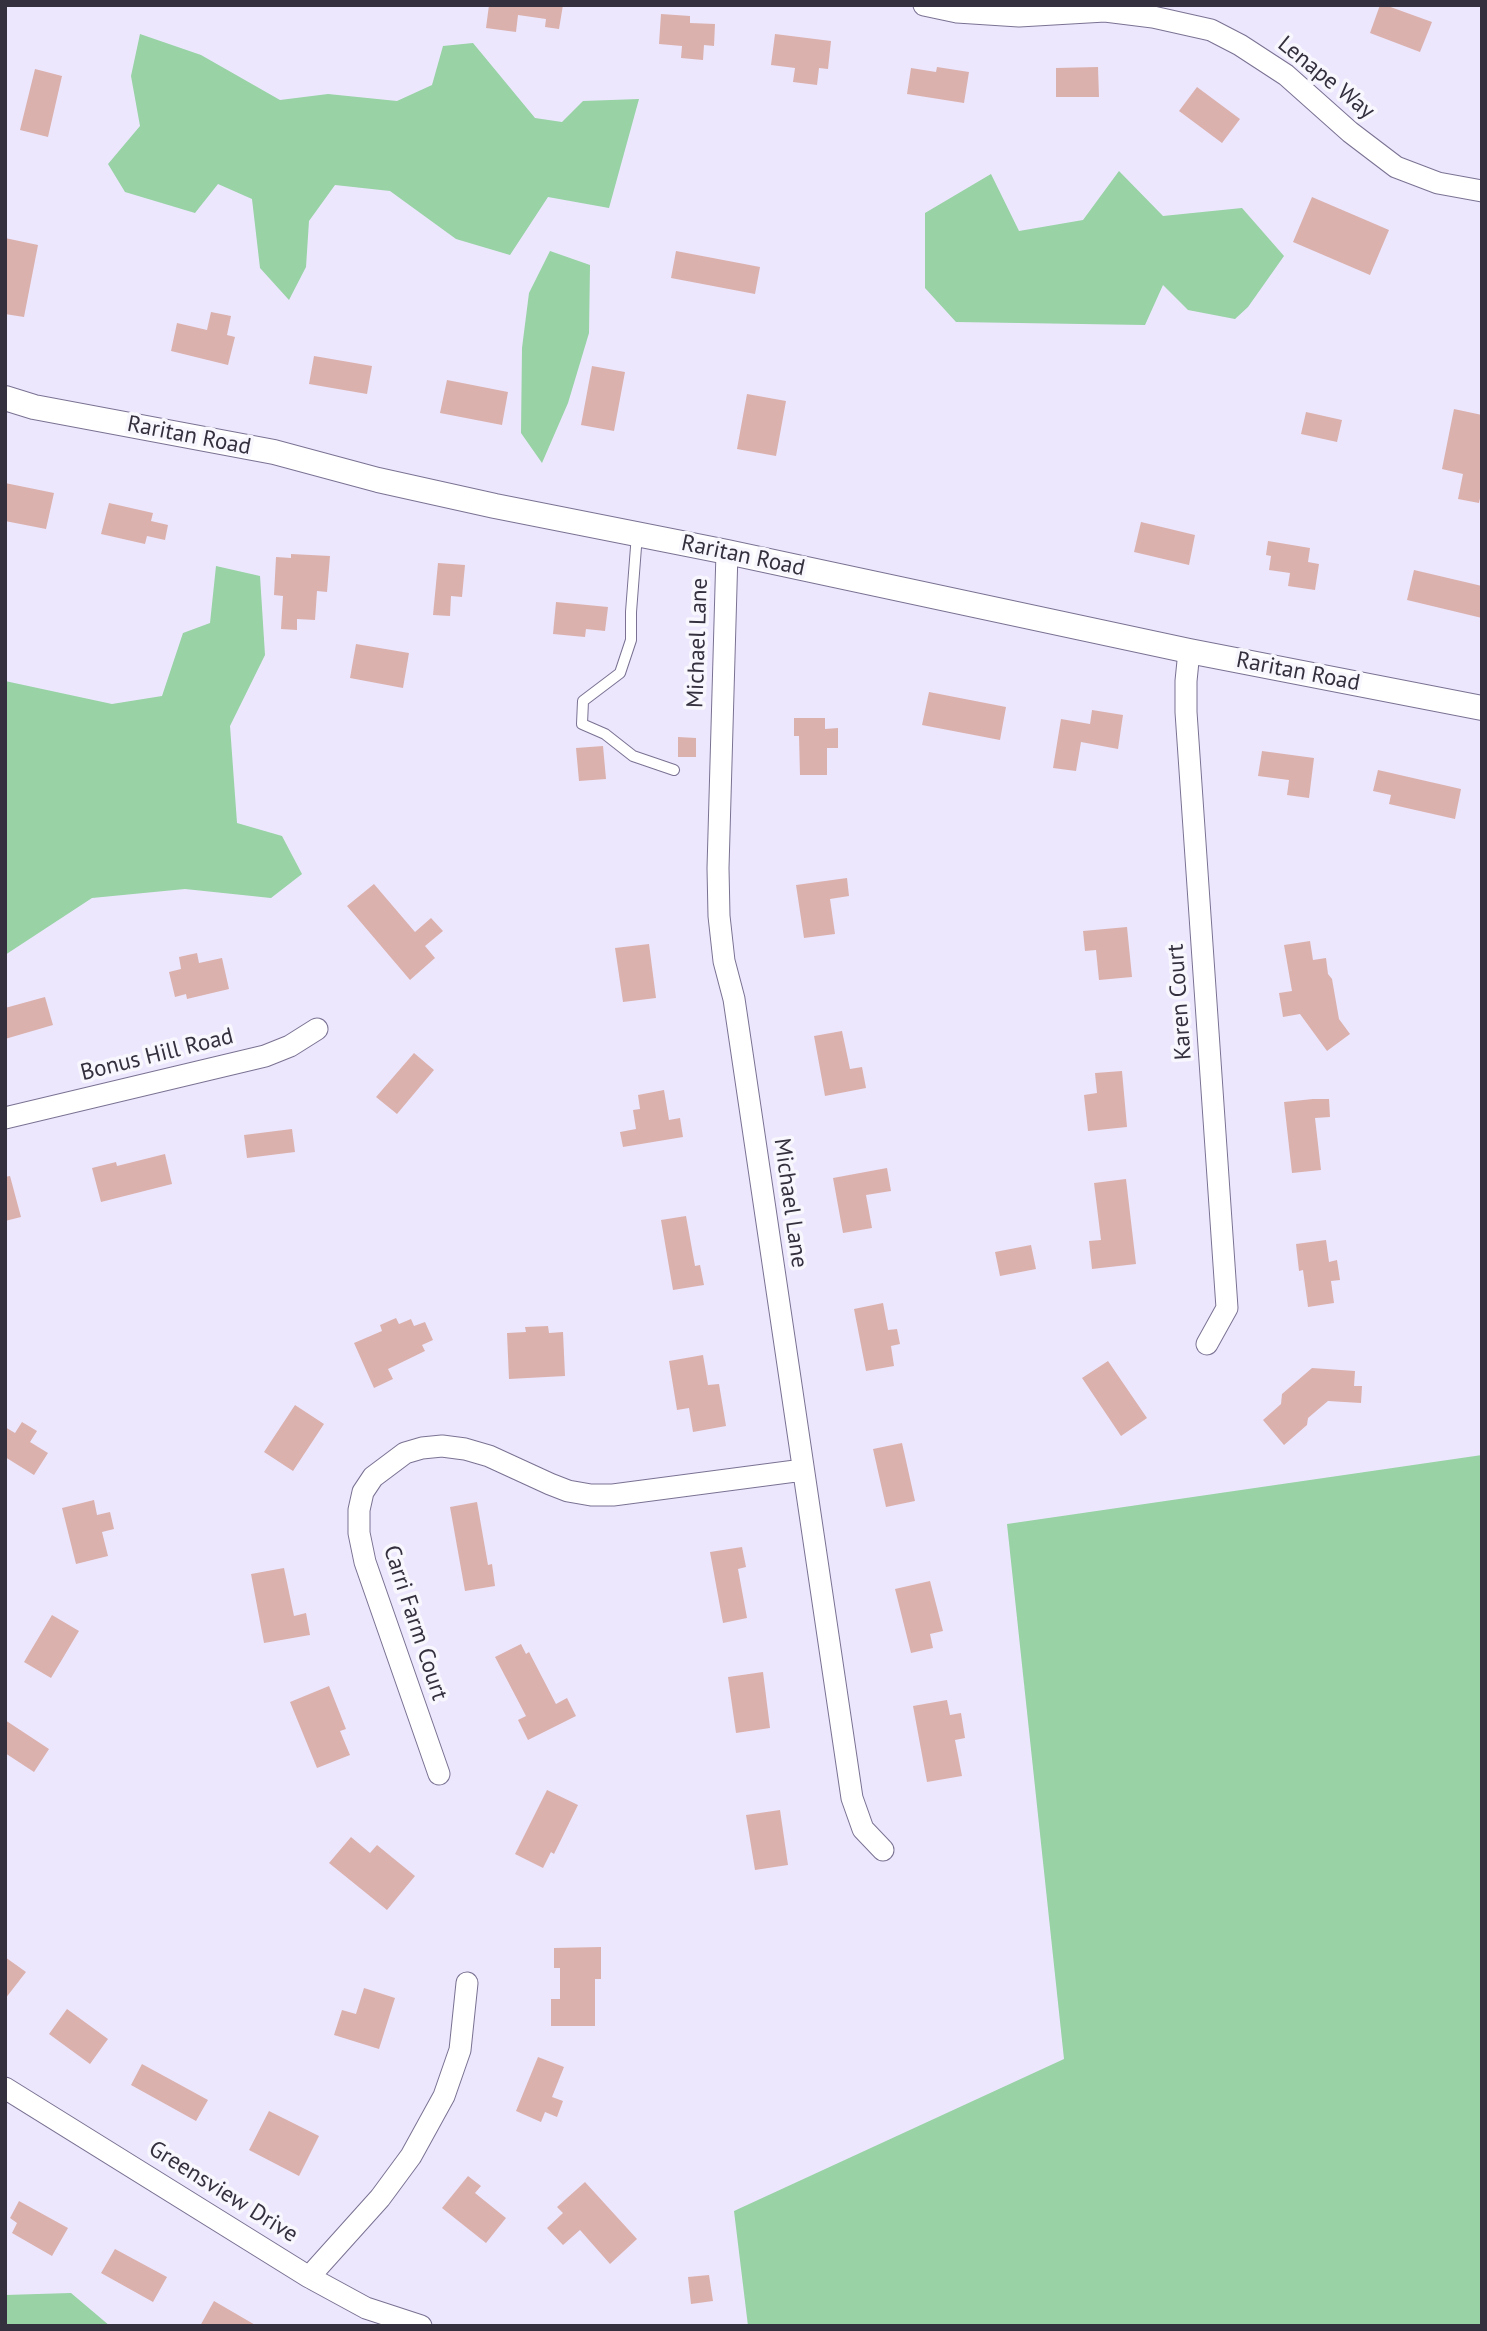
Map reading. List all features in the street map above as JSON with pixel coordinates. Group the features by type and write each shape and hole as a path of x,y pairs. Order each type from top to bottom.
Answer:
{"street":[{"name":"Lenape Way","path":"925,5 957,12 1019,16 1105,11 1153,17 1211,30 1286,75 1350,132 1396,167 1438,183 1482,191"},
{"name":"Raritan Road","path":"5,398 34,407 274,452 378,480 1189,651 1482,708"},
{"name":"Michael Lane","path":"727,552 718,868 724,961 736,1012 852,1798 863,1829 883,1850"},
{"name":"Karen Court","path":"1189,651 1186,712 1227,1308 1207,1344"},
{"name":"Bonus Hill Road","path":"5,1118 265,1056 290,1046 317,1030"},
{"name":"Carri Farm Court","path":"439,1774 363,1553 359,1533 359,1510 363,1492 373,1477 405,1453 422,1448 442,1447 466,1449 489,1456 568,1491 591,1495 614,1496 803,1471"},
{"path":"309,2277 380,2199 411,2156 444,2095 460,2050 467,1983"},
{"name":"Greensview Drive","path":"5,2088 309,2277 366,2308 421,2326"}],"lane":[{"path":"638,534 631,640 620,673 583,701 582,724 606,734 633,756 674,770"}],"green space":[{"path":"140,34 201,55 280,100 328,94 397,101 432,85 443,46 473,43 535,118 562,122 583,101 639,99 609,208 548,197 510,255 456,239 390,191 335,185 309,221 306,267 289,300 260,268 252,199 218,184 195,213 125,192 108,164 140,126 131,76"},
{"path":"1119,171 1163,216 1242,208 1284,256 1248,307 1235,319 1188,310 1163,285 1145,325 956,322 925,288 925,213 991,174 1019,231 1083,220"},
{"path":"550,251 590,265 589,333 568,403 542,463 521,433 522,348 529,293"},
{"path":"216,566 260,576 265,655 230,726 237,823 282,836 302,874 271,898 185,889 92,898 5,955 5,681 112,704 162,696 183,633 210,623"},
{"path":"1482,1455 1482,2326 748,2326 734,2211 1064,2059 1007,1524"},
{"path":"71,2293 110,2326 5,2326 5,2295"}],"building":[{"path":"489,5 563,5 559,29 545,27 546,19 518,15 516,32 486,28"},
{"path":"1380,5 1432,22 1420,52 1370,33"},
{"path":"661,14 690,16 690,23 715,24 714,46 704,45 703,60 681,58 682,46 659,44"},
{"path":"775,34 831,41 828,69 819,68 817,85 793,82 795,68 771,65"},
{"path":"937,67 969,72 964,103 907,94 911,68 936,72"},
{"path":"1098,67 1099,97 1056,97 1056,68"},
{"path":"35,69 62,76 48,137 20,130"},
{"path":"1197,87 1240,119 1222,143 1179,111"},
{"path":"1312,197 1389,230 1370,275 1293,242"},
{"path":"5,238 38,245 24,317 5,314"},
{"path":"676,251 760,267 755,294 671,278"},
{"path":"211,312 231,316 227,335 235,337 228,365 171,351 177,323 207,330"},
{"path":"314,356 372,366 367,394 309,384"},
{"path":"592,366 625,372 614,431 581,425"},
{"path":"447,380 508,392 502,425 440,413"},
{"path":"747,394 786,401 776,456 737,449"},
{"path":"1454,409 1482,415 1482,489 1479,503 1458,499 1463,474 1442,469"},
{"path":"1306,412 1342,420 1337,442 1301,434"},
{"path":"5,483 54,493 46,529 5,521"},
{"path":"109,503 153,513 151,521 168,525 165,540 147,536 145,544 101,534"},
{"path":"1141,522 1195,535 1189,565 1134,552"},
{"path":"1268,541 1310,548 1308,562 1319,564 1315,590 1288,586 1290,573 1269,570 1271,556 1266,555"},
{"path":"291,554 330,556 327,592 317,591 315,620 297,619 297,630 281,629 283,596 274,595 276,557 291,558"},
{"path":"438,563 465,565 462,597 451,596 450,616 433,615"},
{"path":"1414,570 1482,586 1482,618 1407,600"},
{"path":"556,602 608,607 605,631 586,629 585,637 553,634"},
{"path":"356,644 409,653 403,688 350,678"},
{"path":"929,692 1006,707 1000,740 922,725"},
{"path":"1092,710 1123,715 1118,749 1081,742 1076,771 1053,768 1061,719 1090,724"},
{"path":"794,718 825,718 825,729 838,728 838,748 827,748 827,775 800,775 799,736 794,736"},
{"path":"678,737 696,738 696,757 678,757"},
{"path":"603,746 606,779 579,781 576,748"},
{"path":"1262,751 1314,758 1309,798 1287,795 1289,780 1258,776"},
{"path":"1378,770 1461,789 1455,819 1389,804 1391,795 1373,791"},
{"path":"847,878 849,896 830,899 835,934 804,938 796,885"},
{"path":"374,884 415,932 431,918 443,931 425,946 435,958 410,980 347,906"},
{"path":"1127,927 1132,977 1099,980 1096,950 1085,951 1083,931"},
{"path":"1310,941 1313,960 1326,958 1339,1019 1350,1034 1327,1051 1300,1014 1283,1017 1279,993 1292,991 1284,945"},
{"path":"649,944 656,998 623,1002 615,948"},
{"path":"197,953 199,963 222,958 229,989 187,999 186,994 175,997 169,972 181,969 179,957"},
{"path":"45,997 53,1025 5,1039 5,1008"},
{"path":"842,1031 850,1069 862,1067 866,1088 825,1096 814,1036"},
{"path":"414,1053 434,1070 397,1114 376,1097"},
{"path":"1122,1071 1127,1127 1088,1131 1084,1095 1097,1093 1095,1073"},
{"path":"664,1090 669,1120 680,1118 683,1137 623,1147 620,1132 636,1129 633,1110 640,1109 638,1095"},
{"path":"1329,1099 1330,1117 1315,1118 1321,1170 1292,1173 1284,1102"},
{"path":"292,1129 295,1152 247,1158 244,1135"},
{"path":"165,1154 172,1184 101,1202 92,1168 116,1162 117,1166"},
{"path":"887,1168 891,1191 866,1195 872,1228 843,1233 833,1178"},
{"path":"10,1176 21,1217 5,1221 5,1177"},
{"path":"1126,1179 1136,1264 1092,1269 1089,1241 1101,1240 1094,1183"},
{"path":"686,1216 695,1266 700,1265 704,1285 673,1290 661,1220"},
{"path":"1326,1240 1329,1262 1337,1260 1340,1280 1331,1281 1334,1303 1308,1307 1303,1270 1299,1271 1296,1244"},
{"path":"1031,1245 1036,1269 1000,1276 995,1252"},
{"path":"883,1303 888,1330 897,1329 900,1344 891,1346 894,1366 866,1371 854,1309"},
{"path":"396,1318 399,1324 411,1319 414,1326 425,1322 433,1340 422,1345 425,1351 388,1369 393,1379 374,1388 354,1343 382,1331 380,1325"},
{"path":"548,1326 549,1333 563,1332 565,1376 509,1379 507,1333 526,1332 525,1327"},
{"path":"703,1355 708,1385 719,1384 726,1426 693,1432 689,1408 677,1410 669,1361"},
{"path":"1108,1361 1147,1418 1121,1436 1082,1378"},
{"path":"1312,1368 1355,1371 1354,1386 1362,1386 1361,1403 1328,1401 1308,1418 1307,1425 1284,1445 1263,1420 1281,1404 1282,1394"},
{"path":"295,1405 324,1424 293,1471 264,1452"},
{"path":"22,1422 37,1431 30,1442 48,1453 34,1475 5,1457 5,1427 15,1433"},
{"path":"902,1443 915,1501 886,1507 873,1449"},
{"path":"94,1500 97,1515 110,1512 114,1529 102,1532 108,1556 76,1564 62,1508"},
{"path":"477,1502 488,1565 492,1564 495,1586 465,1591 450,1507"},
{"path":"742,1547 746,1567 738,1569 747,1618 723,1623 710,1552"},
{"path":"284,1568 294,1616 306,1613 310,1635 264,1643 251,1574"},
{"path":"930,1581 943,1631 930,1634 933,1648 911,1653 895,1589"},
{"path":"52,1615 79,1631 51,1678 24,1662"},
{"path":"521,1644 526,1654 529,1652 556,1704 567,1698 576,1716 528,1740 518,1720 526,1716 495,1657"},
{"path":"763,1672 770,1728 736,1733 728,1677"},
{"path":"329,1686 346,1729 340,1731 350,1755 317,1768 290,1702"},
{"path":"947,1700 950,1715 961,1713 965,1738 955,1740 962,1776 927,1782 913,1706"},
{"path":"5,1720 49,1749 34,1772 5,1753"},
{"path":"547,1790 578,1805 554,1854 551,1852 543,1868 515,1854"},
{"path":"780,1810 788,1865 755,1870 746,1815"},
{"path":"351,1837 370,1853 377,1845 415,1876 387,1910 329,1863"},
{"path":"601,1947 601,1979 595,1979 595,2026 551,2026 551,1999 560,1999 560,1968 554,1968 554,1948"},
{"path":"5,1957 26,1972 5,1999"},
{"path":"364,1988 395,1998 379,2049 334,2035 342,2010 356,2014"},
{"path":"67,2009 108,2039 90,2064 49,2034"},
{"path":"538,2057 564,2067 552,2097 563,2101 557,2117 545,2112 541,2122 516,2111"},
{"path":"142,2064 208,2100 196,2121 131,2085"},
{"path":"269,2111 319,2136 299,2176 249,2150"},
{"path":"468,2176 481,2186 475,2193 506,2218 486,2243 442,2208"},
{"path":"585,2182 637,2239 610,2264 580,2230 563,2245 547,2228 563,2213 557,2207"},
{"path":"19,2201 68,2228 52,2256 12,2233 17,2223 10,2218"},
{"path":"115,2249 167,2277 153,2302 101,2273"},
{"path":"709,2275 713,2301 691,2304 688,2277"},
{"path":"214,2301 257,2326 200,2326"}]}
